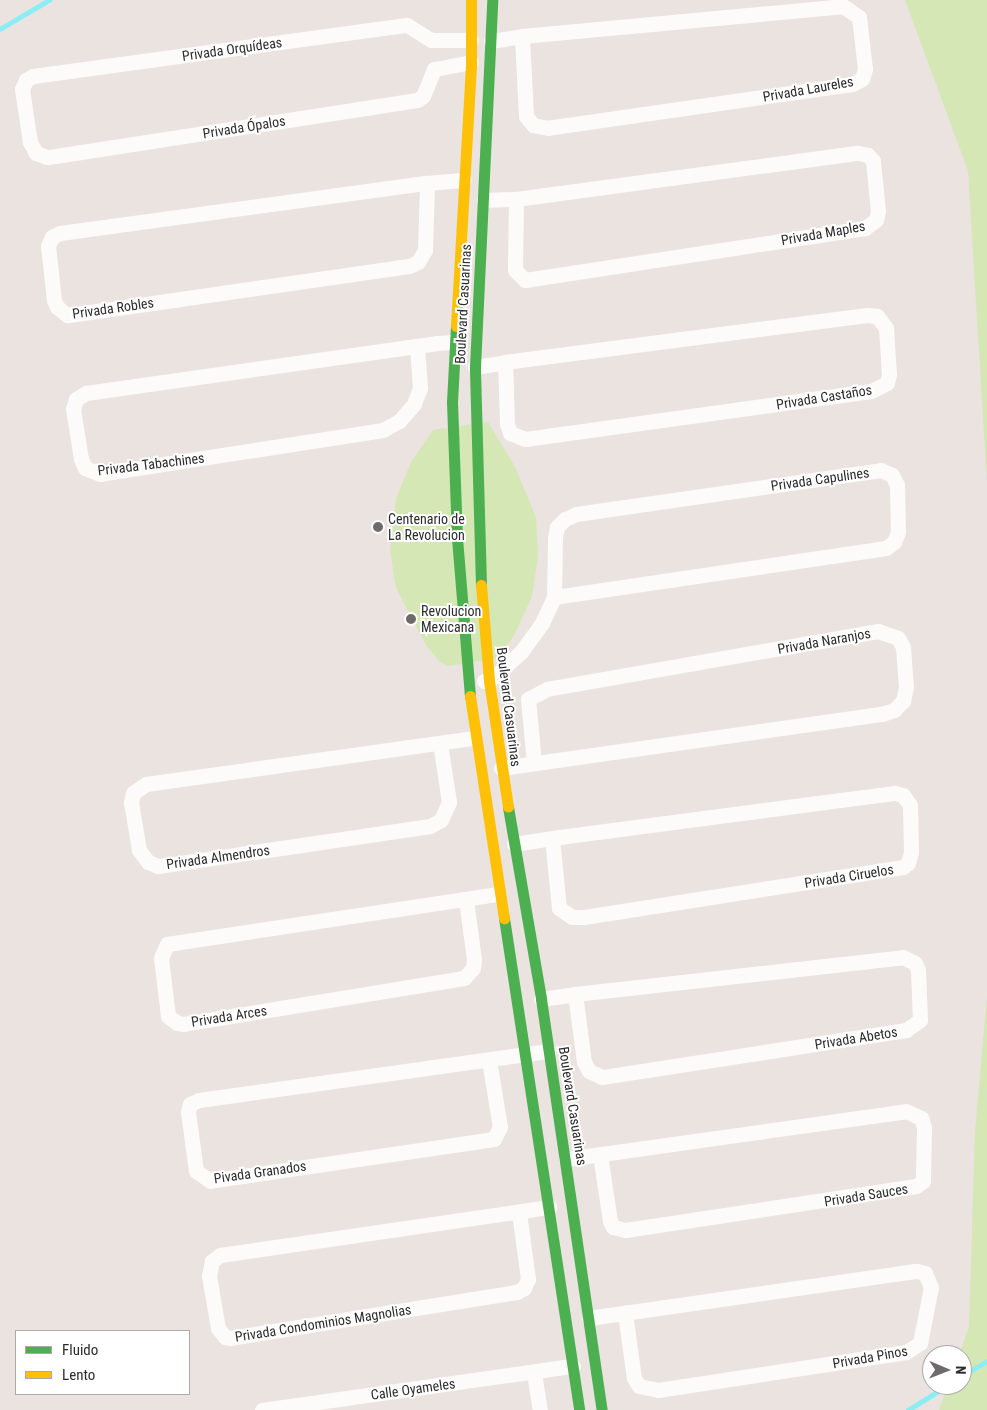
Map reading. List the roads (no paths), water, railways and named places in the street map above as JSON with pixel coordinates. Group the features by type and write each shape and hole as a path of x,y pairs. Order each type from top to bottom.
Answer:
{"street":[{"name":"Boulevard Casuarinas","path":"471,0 471,62 452,402 457,538 468,683 474,738 550,1207 579,1410"},
{"name":"Boulevard Casuarinas","path":"492,0 475,367 478,552 489,681 501,768 541,999 602,1410"},
{"name":"Privada Laureles","path":"491,41 522,36 843,6 859,16 865,69 862,79 852,84 548,128 533,125 526,116 522,36"},
{"name":"Privada Orquídeas","path":"26,116 22,89 26,80 33,76 407,24 431,40 472,40"},
{"name":"Privada Ópalos","path":"26,116 30,142 36,153 47,157 417,100 423,96 434,69 471,62"},
{"name":"Privada Maples","path":"484,200 516,199 858,153 868,155 873,161 878,210 876,220 865,228 524,280 515,270 516,199"},
{"name":"Privada Robles","path":"427,183 425,250 418,262 409,266 67,314 54,300 48,246 52,237 60,233 427,183 464,180"},
{"name":"Privada Castaños","path":"475,367 505,362 867,315 877,316 886,328 890,375 887,383 872,391 525,439 510,433 507,424 505,362"},
{"name":"Privada Tabachines","path":"417,346 420,388 414,404 398,422 383,430 100,474 85,468 81,459 72,409 76,399 86,392 417,346 454,342"},
{"name":"Privada Capulines","path":"489,681 521,652 542,623 554,596 557,527 564,519 576,514 881,470 892,475 897,485 898,532 894,542 886,548 554,596"},
{"name":"Privada Naranjos","path":"501,768 894,710 903,701 906,687 903,647 898,638 878,631 547,689 528,699 534,763"},
{"path":"468,683 489,681"},
{"name":"Privada Almendros","path":"440,743 449,802 441,820 430,826 158,866 148,862 139,850 131,802 133,793 146,784 474,738"},
{"name":"Privada Ciruelos","path":"514,844 552,838 895,793 903,795 910,805 911,852 908,862 903,867 584,917 572,917 559,908 552,838"},
{"name":"Privada Arces","path":"466,900 474,959 473,968 464,978 184,1024 177,1023 168,1016 161,958 168,944 498,894"},
{"name":"Privada Abetos","path":"541,999 575,994 903,957 915,963 918,970 920,1020 906,1030 602,1076 589,1071 584,1062 575,994"},
{"name":"Pivada Granados","path":"489,1060 500,1127 494,1139 210,1181 196,1171 188,1112 190,1104 199,1100 549,1051"},
{"name":"Privada Sauces","path":"566,1159 600,1156 906,1111 921,1118 924,1127 923,1181 911,1188 625,1230 613,1227 610,1221 600,1156"},
{"name":"Privada Condominios Magnolias","path":"519,1213 528,1279 524,1288 517,1292 231,1338 225,1337 218,1328 209,1276 212,1260 220,1255 550,1207"},
{"name":"Privada Pinos","path":"589,1318 918,1271 925,1272 931,1287 920,1343 906,1352 658,1390 639,1386 634,1378 625,1313"},
{"name":"Calle Oyameles","path":"262,1410 573,1366"},
{"path":"534,1373 540,1410"}],"waterway":[{"path":"0,29 49,0"},
{"path":"972,1370 987,1361"},
{"path":"908,1410 932,1395"}],"place":[{"name":"Centenario de La Revolucion","path":"378,527"},
{"name":"Revolucion Mexicana","path":"411,619"}]}
